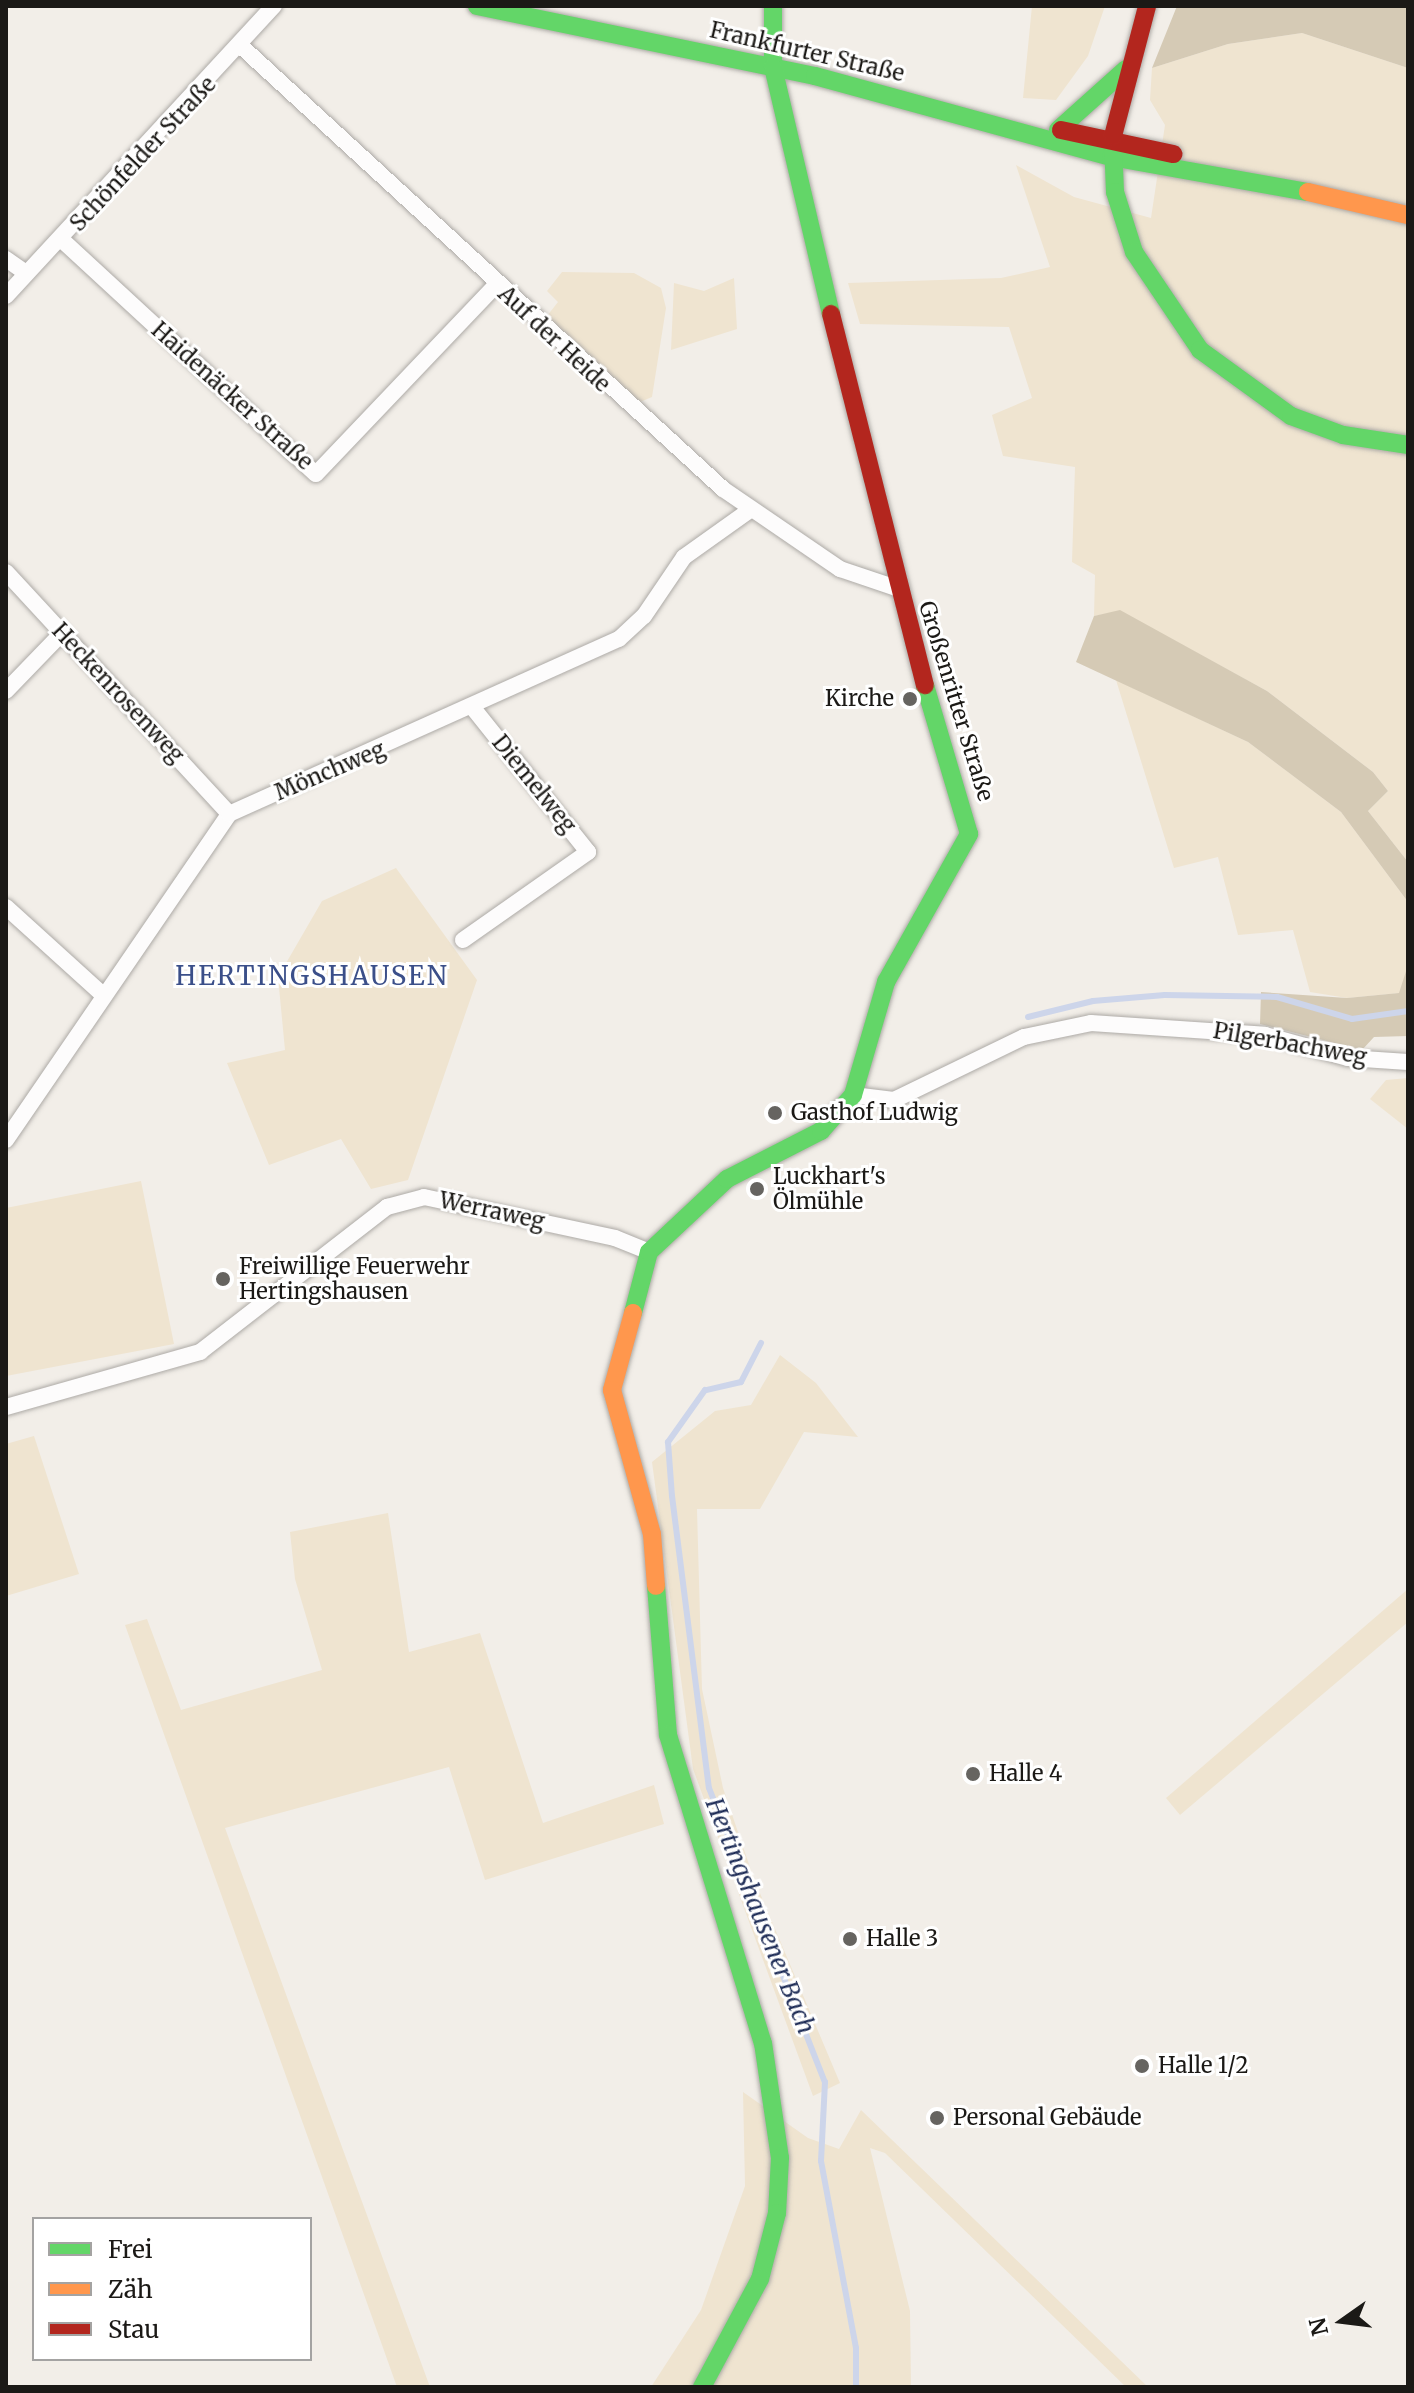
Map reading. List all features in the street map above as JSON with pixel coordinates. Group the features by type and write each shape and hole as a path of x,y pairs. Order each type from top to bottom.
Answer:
{"main road":[{"name":"Frankfurter Straße","path":"477,6 773,67 1031,131 1111,157 1204,168"},
{"name":"Großenritter Straße","path":"649,1252 727,1179 821,1131 853,1095 886,982 969,834 896,588 773,67 773,6"},
{"path":"1147,6 1126,69 1111,157 1120,212 1143,270 1220,369 1316,427 1408,445"},
{"path":"1058,130 1126,69"},
{"name":"Frankfurter Straße","path":"1031,131 1058,130 1113,136 1204,168"},
{"path":"1204,168 1408,215"},
{"path":"649,1252 612,1390 652,1534 668,1735 774,2094 777,2213 741,2323 702,2387"}],"street":[{"name":"Schönfelder Straße","path":"6,296 242,47 274,6"},
{"name":"Auf der Heide","path":"242,47 496,285 750,510 840,569 896,588"},
{"name":"Haidenäcker Straße","path":"62,240 316,474 496,285"},
{"path":"6,259 26,273"},
{"name":"Mönchweg","path":"229,814 474,709 619,639 644,616 684,557 750,510"},
{"name":"Heckenrosenweg","path":"6,572 229,814"},
{"path":"6,691 62,633"},
{"name":"Diemelweg","path":"463,940 588,852 474,709"},
{"path":"6,1140 229,814"},
{"path":"6,907 104,996"},
{"name":"Pilgerbachweg","path":"853,1095 894,1100 1024,1037 1091,1023 1265,1035 1348,1058 1408,1062"},
{"name":"Werraweg","path":"6,1407 200,1352 376,1215 424,1197 649,1252"}],"shaded area":[{"path":"1032,6 1105,6 1088,56 1056,100 1023,98"},
{"path":"1177,6 1408,6 1408,68 1302,33 1228,44 1152,68"},
{"path":"1302,33 1408,68 1408,862 1368,811 1388,791 1373,772 1267,691 1120,611 1094,616 1095,575 1072,562 1075,467 1003,456 992,415 1032,398 1009,327 860,324 848,283 1001,278 1050,267 1016,165 1074,197 1151,218 1165,125 1150,100 1152,68 1228,44"},
{"path":"562,272 634,273 661,288 666,308 652,397 640,402 547,316 558,302 547,291"},
{"path":"734,278 737,329 671,350 674,283 704,291"},
{"path":"1120,610 1267,691 1373,772 1388,791 1368,811 1408,862 1408,902 1341,812 1248,742 1076,662 1094,616"},
{"path":"1116,680 1248,742 1341,812 1408,902 1408,965 1400,993 1347,998 1310,992 1293,930 1238,935 1218,857 1174,868"},
{"path":"396,868 477,980 408,1180 371,1189 341,1139 269,1165 227,1063 285,1050 278,977 322,901"},
{"path":"1408,965 1408,1036 1374,1037 1362,1050 1260,1024 1261,992 1347,998 1399,993"},
{"path":"1408,1078 1408,1129 1370,1099 1386,1080"},
{"path":"141,1181 174,1344 6,1376 6,1208"},
{"path":"780,1355 816,1383 858,1437 804,1432 760,1509 697,1509 702,1689 723,1788 754,1879 840,2083 813,2096 693,1769 652,1462 715,1411 751,1405"},
{"path":"34,1436 79,1574 6,1596 6,1444"},
{"path":"388,1513 409,1652 480,1633 543,1823 654,1785 664,1824 485,1880 449,1767 225,1828 430,2387 397,2387 125,1625 147,1619 181,1710 322,1670 295,1579 290,1532"},
{"path":"1408,1589 1408,1622 1180,1815 1166,1798"},
{"path":"743,2092 808,2138 839,2149 861,2110 1148,2387 1126,2387 885,2153 870,2148 910,2311 911,2387 651,2387 701,2310 745,2186"}],"waterway":[{"name":"Hertingshausener Bach","path":"1028,1017 1093,1001 1165,995 1277,997 1352,1019 1408,1011"},
{"name":"Hertingshausener Bach","path":"761,1343 741,1382 705,1390 668,1442 672,1496 709,1788 825,2082 821,2161 856,2348 856,2387"}],"traffic: fast":[{"path":"477,6 815,76 1111,157 1308,192"},
{"path":"773,6 773,67 831,314"},
{"path":"1058,130 1126,69"},
{"path":"1113,142 1115,192 1134,252 1200,350 1291,416 1343,435 1408,445"},
{"path":"633,1313 649,1252 727,1179 821,1131 853,1095 886,982 969,834 925,685"},
{"path":"656,1586 668,1735 763,2043 780,2158 777,2213 760,2279 702,2387"}],"traffic: slow":[{"path":"1308,192 1408,215"},
{"path":"633,1313 612,1390 652,1534 656,1586"}],"traffic: jam":[{"path":"1113,136 1147,6"},
{"path":"1061,130 1173,154"},
{"path":"831,314 925,685"}],"place":[{"name":"Kirche","path":"910,699"},
{"name":"Gasthof Ludwig","path":"775,1113"},
{"name":"Luckhart's Ölmühle","path":"757,1189"},
{"name":"Freiwillige Feuerwehr Hertingshausen","path":"223,1279"},
{"name":"Halle 4","path":"973,1774"},
{"name":"Halle 3","path":"850,1939"},
{"name":"Halle 1/2","path":"1142,2066"},
{"name":"Personal Gebäude","path":"937,2118"}],"district":[{"name":"HERTINGSHAUSEN","path":"312,976"}]}
